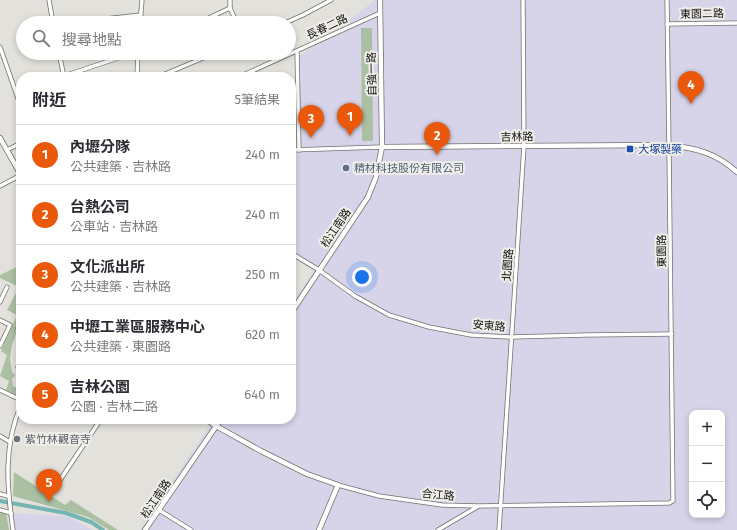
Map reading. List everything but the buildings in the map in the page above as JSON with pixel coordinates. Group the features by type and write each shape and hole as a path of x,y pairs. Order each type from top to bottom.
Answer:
{"street":[{"path":"49,0 52,16"},
{"path":"132,16 141,15 142,0"},
{"path":"230,0 230,8 234,16"},
{"path":"296,18 331,0"},
{"name":"自強一路","path":"380,0 382,148"},
{"name":"北園路","path":"499,530 524,146 523,0"},
{"name":"東園路","path":"667,0 673,501"},
{"path":"213,16 230,8"},
{"name":"長春二路","path":"297,51 380,13"},
{"name":"東園二路","path":"667,24 737,23"},
{"path":"0,47 16,93"},
{"path":"297,51 299,150"},
{"path":"61,60 63,72"},
{"path":"76,72 112,60"},
{"path":"138,60 138,72"},
{"path":"170,72 199,60"},
{"name":"長春二路","path":"250,72 277,60"},
{"path":"0,138 16,166"},
{"name":"吉林路","path":"299,150 668,145 702,150 729,165 737,172"},
{"path":"7,150 16,146"},
{"name":"松江南路","path":"296,305 368,197 376,177 382,148"},
{"path":"0,186 16,178"},
{"name":"安東路","path":"296,256 319,270 355,296 394,316 429,328 471,335 512,337 672,334"},
{"path":"0,302 7,287"},
{"path":"0,320 10,325 1,343"},
{"path":"0,391 16,398"},
{"path":"13,530 8,474 10,442 16,420"},
{"path":"56,486 98,424"},
{"name":"合江路","path":"213,424 306,474 338,485 379,496 433,505 478,506 670,503 673,501"},
{"name":"松江南路","path":"145,530 216,426"},
{"path":"0,436 10,442"},
{"path":"319,530 338,485"},
{"path":"0,494 9,498"},
{"path":"438,530 478,506"},
{"path":"0,510 11,513"},
{"path":"159,510 190,530"}],"shaded area":[{"path":"375,0 737,0 737,530 140,530 211,424 296,424 296,297 314,270 296,258 296,154 299,153 298,57"},
{"path":"7,510 11,513 68,516 92,530 12,530"}],"green space":[{"path":"361,28 372,28 373,141 362,141"},
{"path":"16,267 16,286 0,278 0,275"},
{"path":"16,293 16,314 7,310"},
{"path":"16,317 16,334 10,358 12,372 15,375 12,379 13,386 16,388 16,395 6,390 9,381 0,376 7,355 1,351"},
{"path":"14,472 65,505 71,500 118,530 109,530 88,517 13,496"},
{"path":"0,511 6,512 9,530 0,530"}],"waterway":[{"path":"0,501 66,513 91,522 103,530"}],"place":[{"name":"中壢工業區服務中心","path":"691,104"},
{"name":"內壢分隊","path":"350,136"},
{"name":"文化派出所","path":"311,138"},
{"name":"大塚製藥","path":"630,149"},
{"name":"台熱公司","path":"437,155"},
{"name":"精材科技股份有限公司","path":"346,168"},
{"name":"紫竹林觀音寺","path":"17,439"},
{"name":"吉林公園","path":"49,502"}]}
